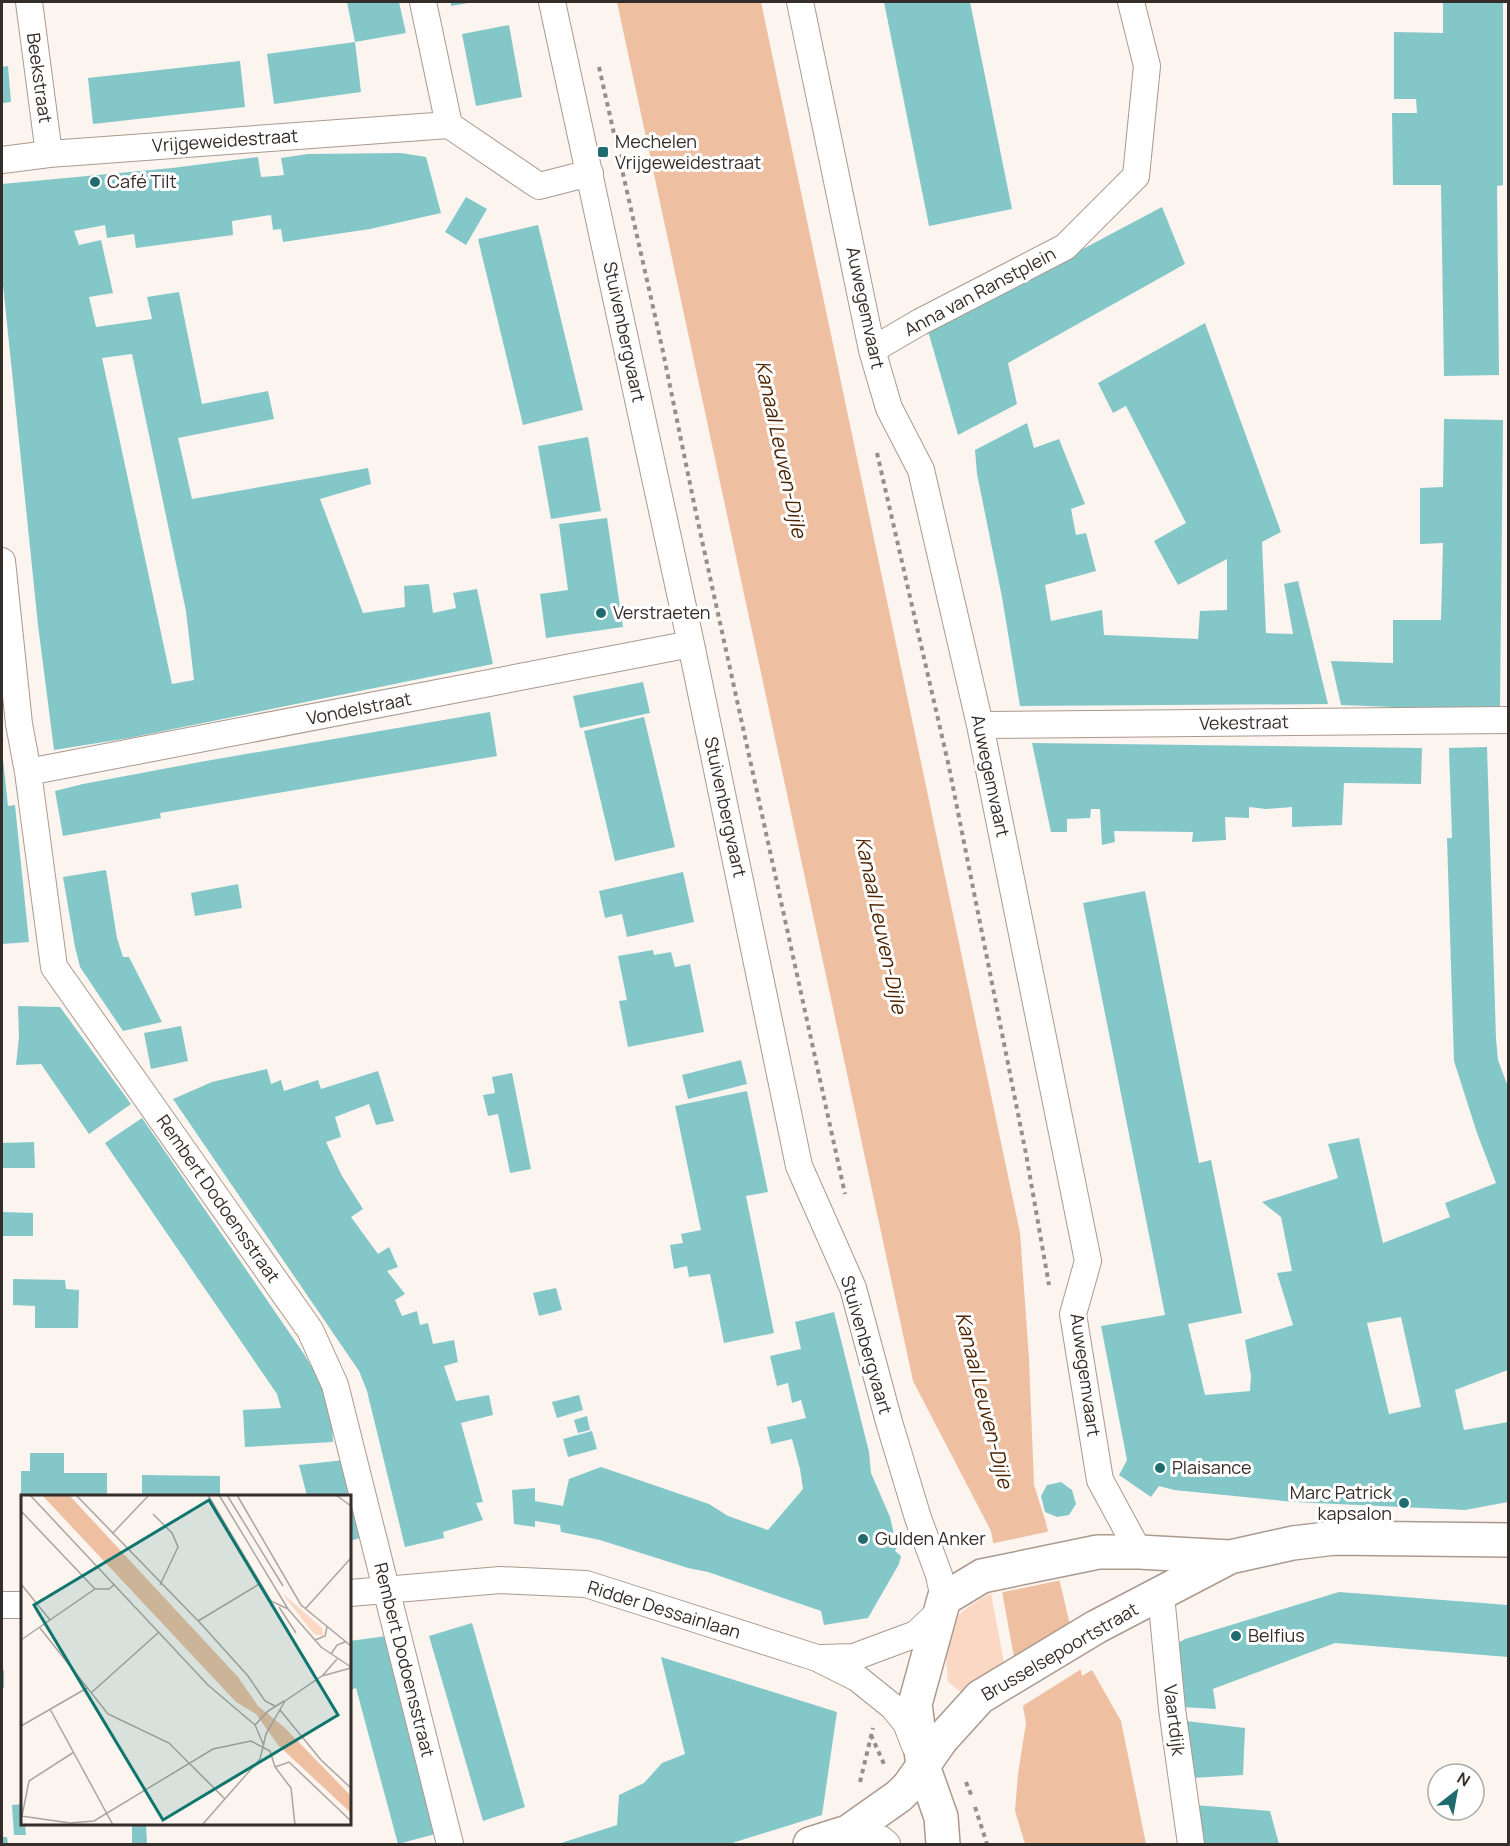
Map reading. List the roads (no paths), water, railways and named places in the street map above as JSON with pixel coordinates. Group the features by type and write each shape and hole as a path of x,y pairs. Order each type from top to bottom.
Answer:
{"main road":[{"name":"Brusselsepoortstraat","path":"942,1606 982,1576 1098,1552 1230,1557 1293,1543 1335,1538 1509,1540"},
{"name":"Brusselsepoortstraat","path":"810,1845 848,1832 899,1796 909,1786 941,1740 980,1696 1096,1628 1230,1557"},
{"path":"942,1606 915,1704 923,1766 941,1817 943,1845"}],"street":[{"name":"Beekstraat","path":"29,2 49,154"},
{"path":"423,2 449,125 539,186 590,173"},
{"name":"Stuivenbergvaart","path":"552,2 691,644 799,1166 853,1288 889,1422 918,1518 939,1575 942,1606"},
{"name":"Auwegemvaart","path":"800,2 872,350 889,408 921,470 980,725 1088,1261 1073,1314 1100,1480 1139,1552"},
{"name":"Anna van Ranstplein","path":"872,350 920,322 1065,247 1136,177 1147,66 1131,2"},
{"name":"Vrijgeweidestraat","path":"2,160 49,154 449,125"},
{"name":"Rembert Dodoensstraat","path":"2,561 10,724 28,771 54,967 310,1330 334,1385 450,1845"},
{"name":"Vondelstraat","path":"28,771 691,644"},
{"name":"Vekestraat","path":"980,725 1509,720"},
{"name":"Ridder Dessainlaan","path":"351,1593 500,1580 586,1584 817,1658 857,1678 893,1707 906,1723 923,1766"},
{"name":"Vaartdijk","path":"1161,1595 1172,1709 1191,1845"},
{"path":"2,1605 21,1605"},
{"name":"Brusselsepoortstraat","path":"817,1658 854,1657 916,1634 942,1606"},
{"path":"848,1832 881,1839 887,1845"}],"water":[{"name":"Kanaal Leuven-Dijle","path":"617,2 761,2 1020,1233 1029,1359 1034,1485 1046,1523 1082,1676 1092,1670 1121,1721 1146,1844 1025,1844 1015,1811 1026,1723 991,1531 913,1381"}],"place":[{"name":"Mechelen Vrijgeweidestraat","path":"603,152"},
{"name":"Café Tilt","path":"95,182"},
{"name":"Verstraeten","path":"601,613"},
{"name":"Plaisance","path":"1160,1468"},
{"name":"Marc Patrick kapsalon","path":"1404,1503"},
{"name":"Gulden Anker","path":"863,1539"},
{"name":"Belfius","path":"1236,1636"}]}
